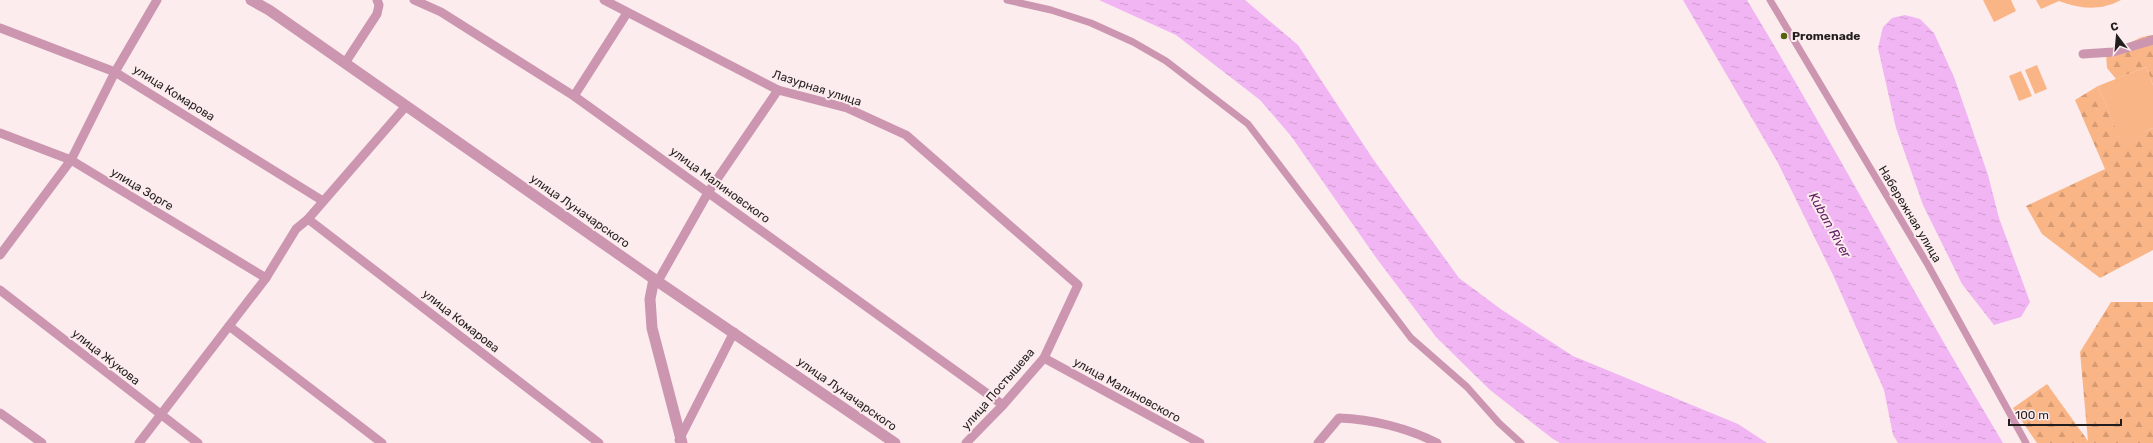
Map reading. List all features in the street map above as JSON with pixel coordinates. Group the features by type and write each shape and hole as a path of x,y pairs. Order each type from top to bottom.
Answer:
{"street":[{"path":"0,255 71,160 115,72 158,0"},
{"name":"улица Луначарского","path":"251,0 345,63 656,280 895,443"},
{"path":"345,63 377,14 379,5 377,0"},
{"name":"улица Малиновского","path":"414,0 440,12 574,96 708,191 1003,405"},
{"name":"Лазурная улица","path":"604,0 778,90 847,108 906,135 1078,285"},
{"path":"1007,0 1051,10 1091,23 1132,42 1166,61 1248,124 1411,338 1467,387 1498,423 1521,443"},
{"name":"Набережная улица","path":"1770,0 1928,265 2026,443"},
{"path":"574,96 628,13"},
{"name":"улица Комарова","path":"0,28 115,72 323,201"},
{"path":"2083,54 2113,52 2153,40"},
{"path":"680,441 652,328 650,299 656,280 708,191 778,90"},
{"path":"139,443 266,278 296,229 308,219 406,106"},
{"name":"улица Зорге","path":"0,133 71,160 266,278"},
{"name":"улица Комарова","path":"308,219 599,443"},
{"name":"улица Постышева","path":"966,443 1003,405 1044,358 1078,285"},
{"name":"улица Жукова","path":"0,290 198,443"},
{"path":"228,326 382,443"},
{"path":"680,441 734,332"},
{"name":"улица Малиновского","path":"1044,358 1200,443"},
{"path":"0,413 42,443"},
{"path":"1318,443 1339,418 1358,419 1421,434 1437,443"}],"green space":[{"path":"1983,0 2011,0 2016,11 1994,22"},
{"path":"2036,0 2121,0 2106,6 2090,8 2074,6 2059,1 2041,9"},
{"path":"2153,35 2153,85 2146,67 2116,79 2107,68 2106,54 2142,37"},
{"path":"2037,65 2047,89 2035,94 2025,70"},
{"path":"2146,67 2153,85 2153,128 2121,141 2098,86"},
{"path":"2021,71 2032,96 2019,101 2009,76"},
{"path":"2098,86 2121,140 2153,128 2153,250 2100,278 2042,234 2026,206 2105,169 2075,100"},
{"path":"2111,302 2153,302 2153,443 2037,443 2013,408 2047,384 2088,441 2080,352"}],"water":[{"path":"1099,0 1245,0 1298,45 1373,159 1459,278 1502,310 1573,356 1738,424 1767,443 1560,443 1553,439 1490,390 1436,337 1377,259 1291,136 1260,100 1176,35"},
{"name":"Kuban River","path":"1683,0 1747,0 1812,110 1938,333 2003,443 1898,443 1893,435 1884,390 1833,275 1778,163"},
{"path":"1905,15 1920,19 1934,33 1954,77 1988,175 1999,218 2030,302 2021,317 1994,325 1962,284 1923,205 1896,128 1878,48 1883,27 1892,18"}],"place":[{"name":"Promenade","path":"1784,36"}]}
